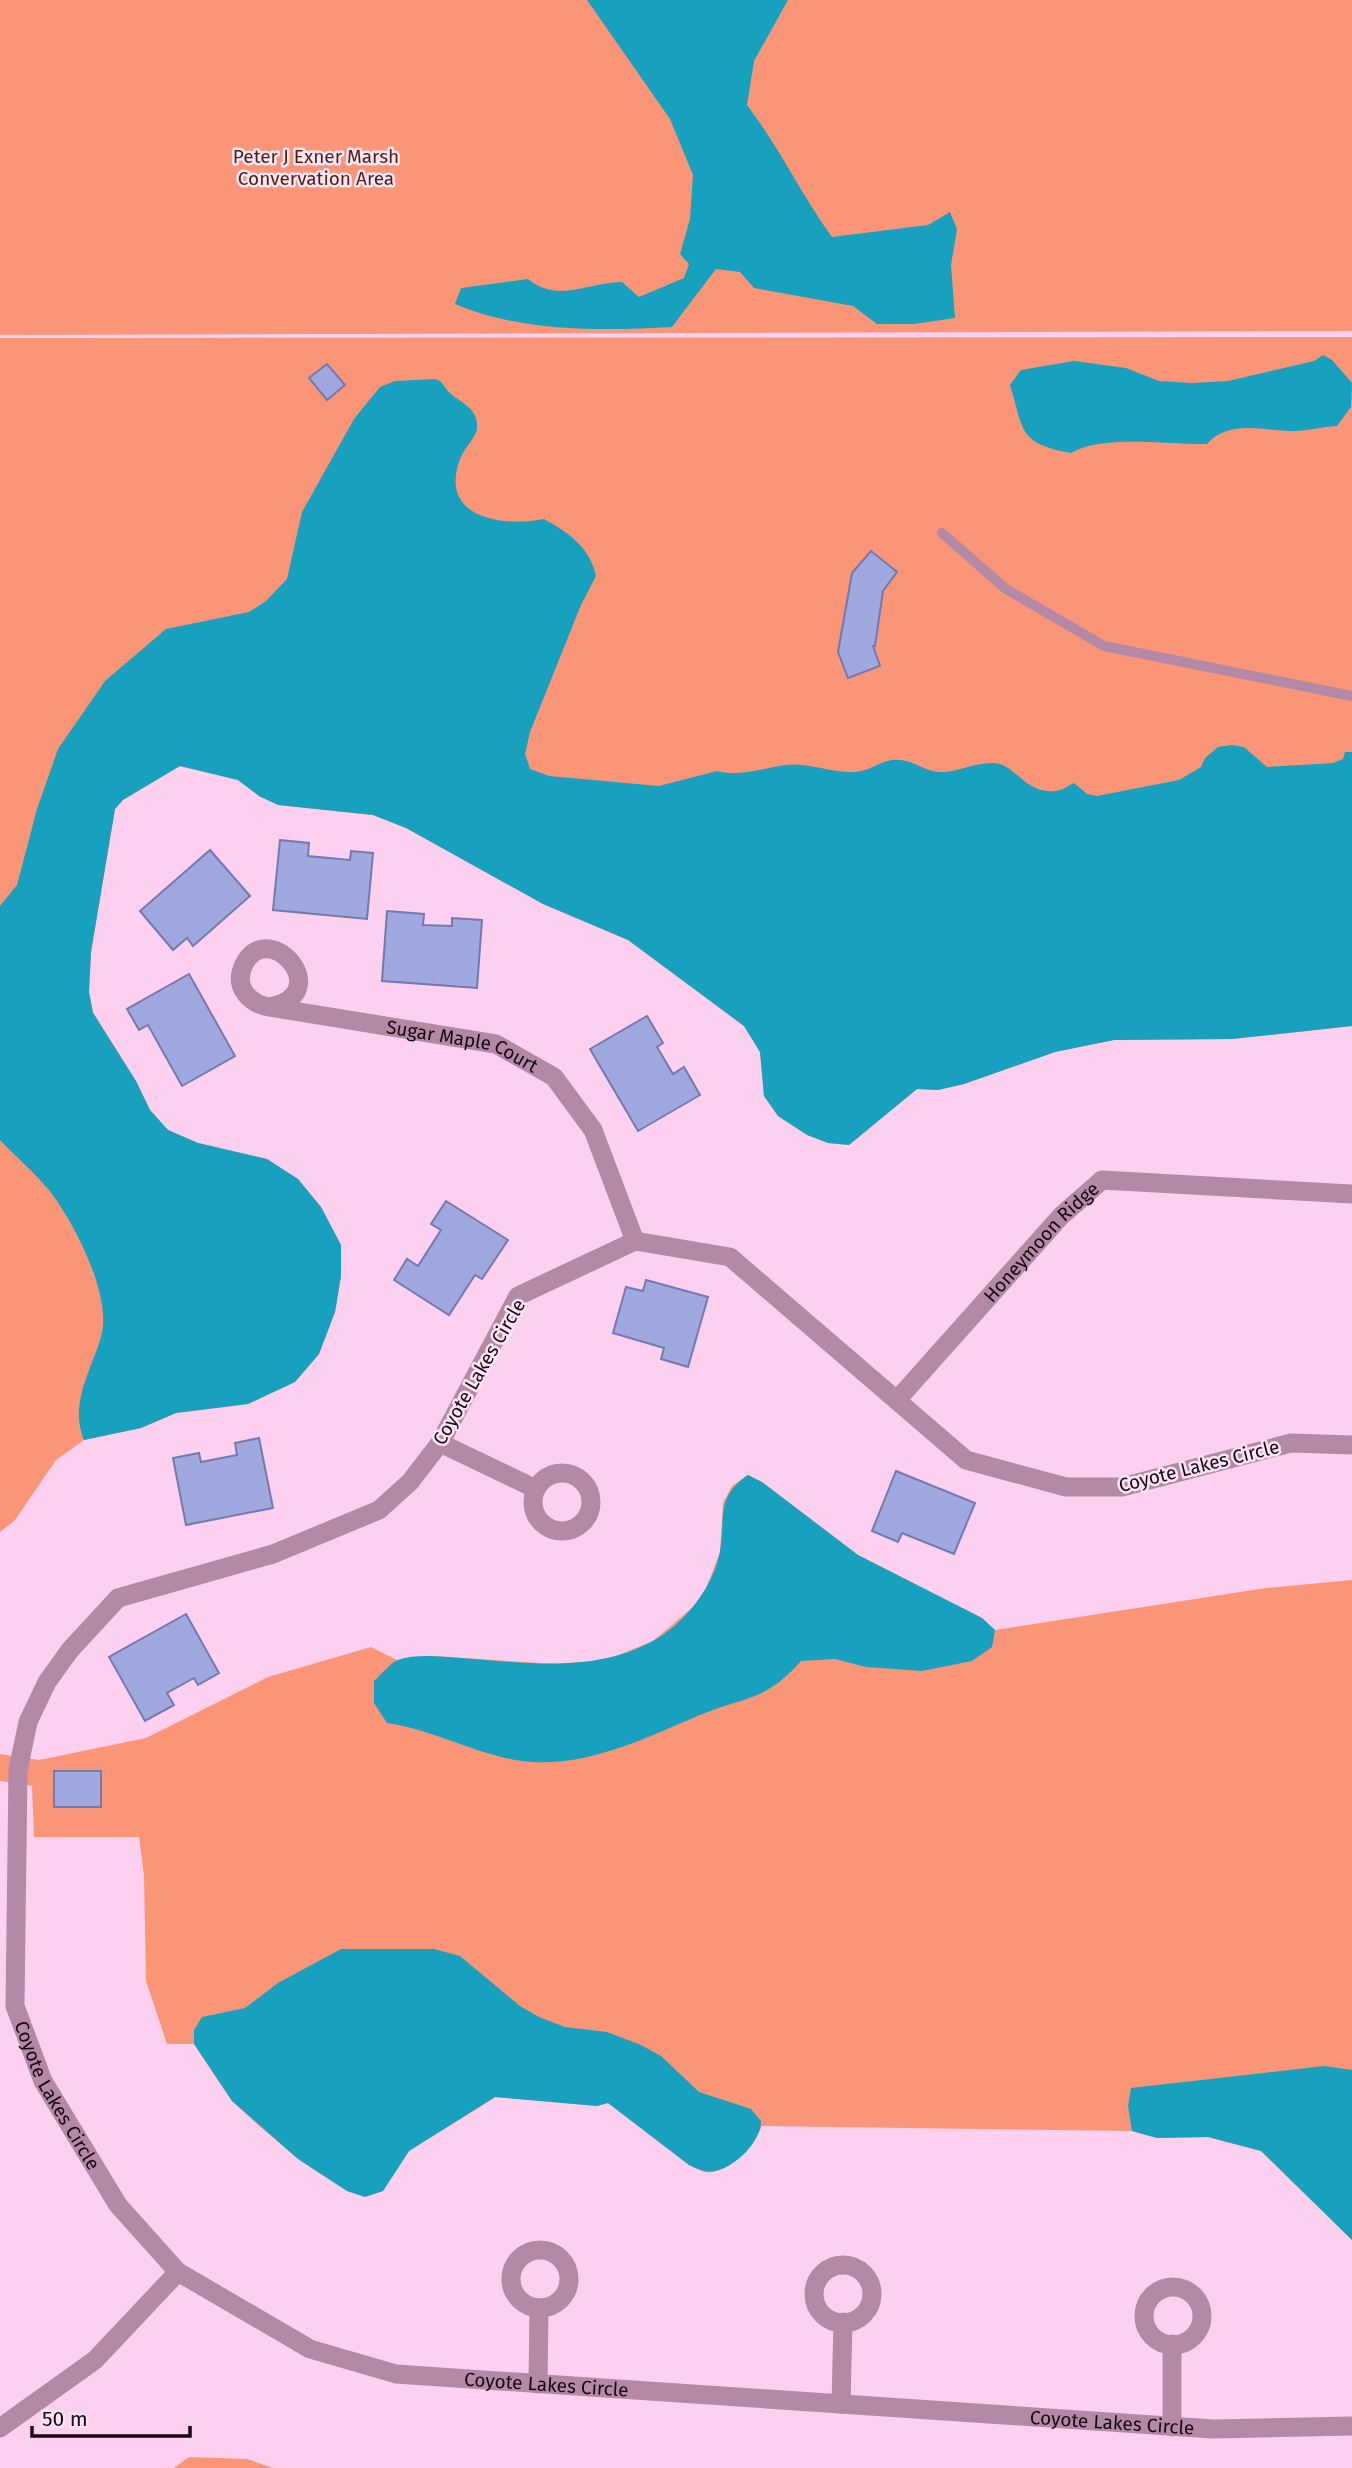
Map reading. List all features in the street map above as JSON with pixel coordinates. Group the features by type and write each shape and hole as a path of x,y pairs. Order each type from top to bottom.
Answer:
{"street":[{"name":"Sugar Maple Court","path":"269,1007 496,1044 554,1077 593,1130 635,1241"},
{"name":"Honeymoon Ridge","path":"897,1400 1060,1216 1102,1180 1352,1194"},
{"name":"Coyote Lakes Circle","path":"1352,1445 1292,1443 1122,1487 1066,1487 966,1460 730,1257 635,1241 518,1296 440,1443 410,1482 379,1510 273,1554 118,1598 70,1650 47,1682 28,1722 18,1770 15,2006 43,2081 118,2205 178,2272 310,2349 396,2374 1213,2430 1352,2426"},
{"path":"440,1443 536,1489"},
{"path":"0,2428 95,2360 178,2272"},
{"path":"538,2384 539,2308"},
{"path":"841,2404 843,2322"},
{"path":"1172,2344 1172,2427"}],"lane":[{"path":"942,533 1006,589 1104,646 1352,696"}],"green space":[{"name":"Peter J Exner Marsh Convervation Area","path":"0,0 1352,0 1352,331 0,335"},
{"path":"1352,337 1352,1026 1232,1039 1114,1040 1055,1052 964,1084 938,1090 917,1089 849,1145 828,1143 807,1135 778,1116 764,1096 760,1052 744,1026 628,940 543,904 406,828 373,815 278,805 259,796 238,780 179,766 123,800 115,809 91,952 89,992 93,1012 136,1081 150,1110 168,1130 198,1143 267,1159 298,1179 321,1207 341,1245 341,1276 335,1312 319,1354 295,1382 248,1404 176,1413 141,1428 84,1440 56,1460 15,1520 0,1532 0,338"},
{"path":"748,1475 762,1482 858,1555 982,1618 995,1630 1266,1588 1352,1580 1352,2240 1261,2151 1208,2137 1157,2138 1132,2131 762,2126 747,2150 731,2164 713,2172 705,2172 689,2165 608,2103 597,2106 496,2097 409,2151 383,2191 365,2197 347,2191 298,2159 257,2124 232,2101 194,2044 167,2044 146,1981 144,1875 139,1837 34,1837 32,1786 0,1781 0,1754 39,1760 146,1738 268,1677 371,1647 397,1660 431,1656 555,1664 606,1660 653,1641 702,1599 720,1552 723,1503 732,1486"},
{"path":"189,2457 247,2459 273,2468 174,2468"}],"water":[{"path":"587,0 788,0 754,61 747,105 832,237 928,225 950,212 957,229 951,265 955,318 914,324 877,324 853,306 754,288 740,272 716,269 672,327 562,328 507,320 455,304 461,288 528,279 551,290 562,291 622,282 639,297 684,278 689,264 680,254 690,219 693,175 670,119"},
{"path":"1323,355 1332,360 1352,383 1351,407 1337,426 1297,431 1238,429 1216,436 1207,444 1118,442 1084,447 1071,453 1054,449 1041,445 1026,432 1021,424 1010,385 1021,370 1074,361 1126,368 1159,381 1193,383 1228,381 1314,361"},
{"path":"435,379 469,407 477,422 476,432 459,462 456,481 459,496 467,507 479,515 495,520 544,519 584,549 596,576 581,605 530,732 525,754 530,769 549,776 659,786 717,771 743,773 785,765 855,772 888,761 900,760 941,772 994,763 1009,769 1039,789 1060,790 1074,783 1087,794 1097,796 1179,780 1201,767 1205,758 1218,747 1244,747 1267,767 1333,763 1343,759 1345,752 1352,752 1352,1026 1232,1039 1114,1040 1055,1052 964,1084 938,1090 917,1089 849,1145 828,1143 807,1135 778,1116 764,1096 760,1052 744,1026 628,940 543,904 406,828 373,815 278,805 259,796 238,780 180,766 123,800 115,809 91,952 89,992 93,1013 136,1081 150,1110 168,1130 198,1143 267,1159 298,1179 321,1207 341,1245 341,1276 335,1312 319,1354 295,1382 248,1404 176,1413 141,1428 84,1440 80,1427 80,1401 101,1337 101,1302 89,1260 59,1204 43,1183 0,1140 0,906 17,885 37,809 58,749 105,681 166,629 249,612 266,601 287,579 302,512 354,419 380,387 395,381"},
{"path":"748,1475 762,1482 858,1555 982,1618 995,1630 992,1647 972,1661 922,1671 866,1667 835,1659 801,1661 776,1684 754,1696 608,1752 559,1762 510,1759 387,1723 374,1703 374,1681 392,1664 405,1658 430,1656 559,1664 583,1662 629,1652 663,1635 686,1615 711,1578 720,1551 726,1500 738,1483"},
{"path":"341,1949 434,1949 460,1956 520,2006 539,2017 565,2027 607,2032 641,2045 661,2056 699,2092 751,2109 761,2121 757,2137 746,2152 731,2164 723,2169 705,2171 689,2165 608,2103 597,2106 495,2097 409,2151 383,2191 365,2197 347,2191 298,2159 232,2101 194,2044 194,2030 202,2017 245,2008 278,1983"},
{"path":"1324,2066 1352,2070 1352,2240 1261,2151 1208,2137 1157,2138 1132,2131 1128,2106 1131,2088"}],"building":[{"path":"327,364 345,385 327,400 309,378"},
{"path":"871,551 897,572 883,591 873,646 880,666 848,678 838,652 852,573"},
{"path":"280,840 309,843 308,856 350,860 351,851 373,853 367,919 273,910"},
{"path":"210,850 250,896 193,946 187,938 173,950 140,911"},
{"path":"387,911 424,914 423,925 452,926 452,918 482,920 477,988 382,981"},
{"path":"189,974 235,1056 182,1086 148,1025 139,1030 127,1009"},
{"path":"647,1016 663,1043 657,1047 673,1074 684,1067 700,1095 638,1131 590,1049"},
{"path":"446,1201 508,1240 482,1279 475,1275 449,1315 394,1280 407,1259 418,1266 441,1230 431,1224"},
{"path":"646,1280 708,1297 688,1367 661,1359 664,1348 613,1333 626,1287 643,1291"},
{"path":"259,1438 273,1508 186,1525 173,1458 199,1453 201,1462 237,1455 235,1443"},
{"path":"896,1471 975,1503 954,1554 902,1533 898,1542 872,1531"},
{"path":"186,1614 219,1673 198,1685 194,1678 167,1693 174,1705 145,1721 109,1657"},
{"path":"54,1771 101,1771 101,1807 54,1807"}]}
